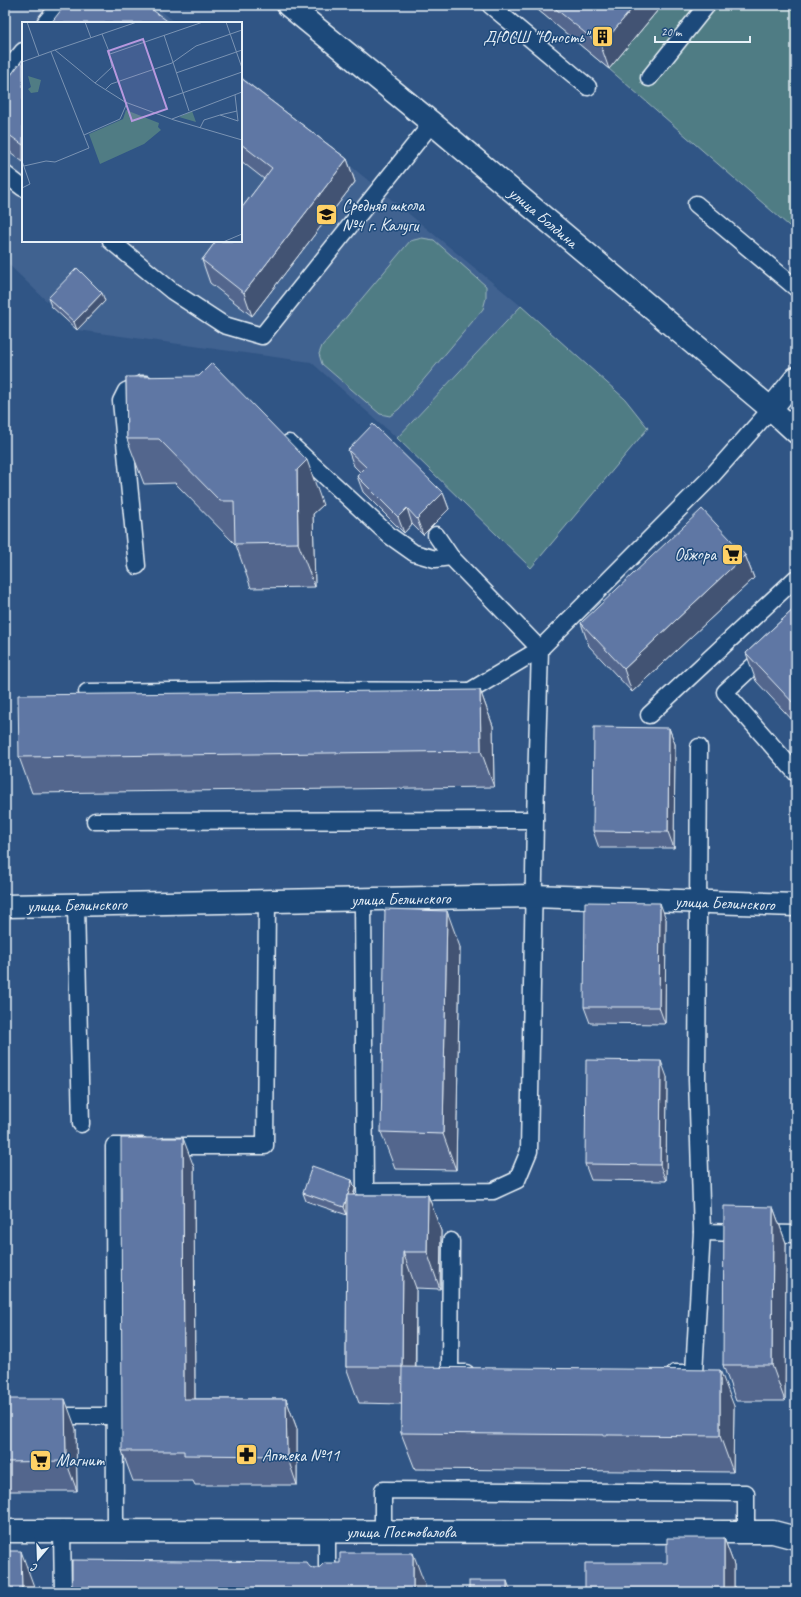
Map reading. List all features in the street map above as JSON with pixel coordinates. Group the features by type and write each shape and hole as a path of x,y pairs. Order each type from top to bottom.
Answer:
{"street":[{"name":"улица Болдина","path":"288,5 432,123 771,409 796,432"},
{"path":"771,409 796,378"},
{"name":"улица Белинского","path":"5,906 533,896 796,905"},
{"name":"улица Постовалова","path":"5,1531 383,1533 773,1532 796,1538"}],"lane":[{"path":"46,22 60,5"},
{"path":"490,5 588,87"},
{"path":"649,78 707,5"},
{"path":"5,73 22,52"},
{"path":"112,242 172,291 224,325 262,336 432,123"},
{"path":"5,174 22,187"},
{"path":"696,204 796,288"},
{"path":"137,566 121,401 126,391 141,384 162,385"},
{"path":"87,692 272,690 470,691 540,649 710,478 771,409"},
{"path":"279,435 390,536 414,554 435,560 451,557"},
{"path":"363,900 365,1192 493,1191 517,1180 529,1151 533,896 540,649 451,557 436,535"},
{"path":"649,715 796,578"},
{"path":"796,626 725,692 796,773"},
{"path":"662,1373 694,1373 702,1232 697,1080 699,748"},
{"path":"95,821 535,820"},
{"path":"115,1532 114,1146 265,1146 266,901"},
{"path":"76,905 81,1124"},
{"path":"702,1232 796,1234"},
{"path":"451,1241 450,1373 482,1373"},
{"path":"35,1416 115,1416"},
{"path":"383,1533 383,1490 746,1493 746,1532"},
{"path":"62,1532 62,1592"},
{"path":"327,1532 327,1592"}],"shaded area":[{"name":"Средняя школа №4 г. Калуги","path":"5,5 154,5 175,22 22,22 22,242 242,242 242,77 521,306 397,438 311,362 77,330 5,261"}],"green space":[{"path":"532,5 796,5 796,232 609,69"},
{"path":"422,238 434,240 486,286 486,298 483,309 399,409 390,416 380,414 322,364 319,354 322,346 410,241"},
{"path":"521,306 625,399 648,428 531,568 397,438"}],"building":[{"path":"65,5 146,5 169,22 52,22"},
{"path":"551,5 635,5 601,46"},
{"path":"22,60 22,144 5,132 5,83"},
{"path":"242,79 347,159 244,293 202,260 215,242 242,242 242,208 272,168 242,145"},
{"path":"77,268 102,293 74,322 48,298"},
{"path":"212,363 307,460 297,470 298,543 235,544 234,501 220,501 159,439 127,439 126,377 199,376"},
{"path":"373,424 443,493 417,519 407,508 398,517 357,476 366,467 348,450"},
{"path":"702,509 745,555 624,669 581,623"},
{"path":"796,607 796,706 746,653"},
{"path":"480,690 481,751 19,757 18,695"},
{"path":"594,727 669,728 668,832 593,831"},
{"path":"585,902 660,903 659,1007 584,1007"},
{"path":"385,909 447,911 443,1134 381,1132"},
{"path":"586,1060 661,1061 660,1165 585,1164"},
{"path":"121,1138 183,1138 184,1399 286,1399 287,1456 184,1455 184,1451 122,1451"},
{"path":"312,1166 352,1180 344,1207 303,1193"},
{"path":"347,1195 428,1195 427,1252 403,1252 402,1367 346,1367"},
{"path":"724,1206 773,1207 772,1365 723,1365"},
{"path":"402,1367 720,1370 720,1436 401,1433"},
{"path":"5,1399 65,1399 66,1461 5,1462"},
{"path":"667,1538 724,1538 724,1592 585,1591 585,1563 667,1563"},
{"path":"5,1551 21,1551 22,1592 5,1592"},
{"path":"340,1553 413,1553 413,1592 72,1592 72,1560 306,1562 310,1567 315,1569 324,1563 340,1563"},
{"path":"469,1581 507,1581 507,1592 469,1592"}],"place":[{"name":"ДЮСШ \"Юность\"","path":"603,37"},
{"name":"Средняя школа №4 г. Калуги","path":"326,215"},
{"name":"Обжора","path":"732,554"},
{"name":"Аптека №11","path":"246,1455"},
{"name":"Магнит","path":"41,1460"}]}
